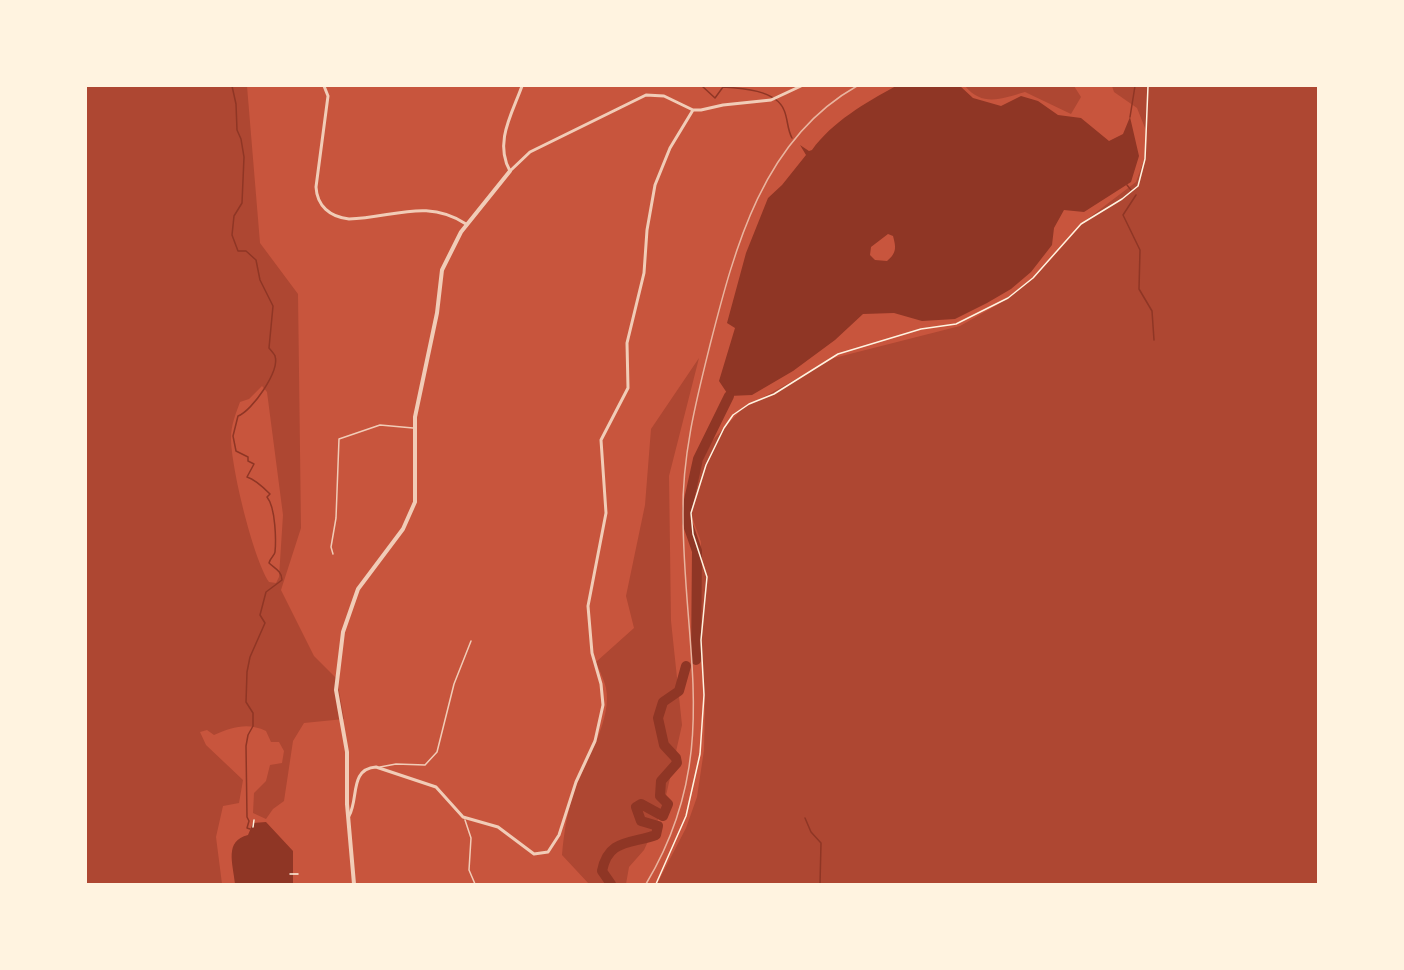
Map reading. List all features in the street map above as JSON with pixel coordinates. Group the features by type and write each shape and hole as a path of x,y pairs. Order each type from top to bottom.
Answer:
{"street":[{"path":"324,86 328,96 316,187 317,196 323,208 338,217 349,219 434,210 448,213 466,224"},
{"path":"510,171 504,160 502,144 522,86"},
{"path":"354,885 347,752 336,690 340,647 348,611 358,589 399,534 413,508 416,494 414,428 437,313 441,277 448,256 466,224 510,171 530,152 638,98 664,96 693,110 773,99 801,86"},
{"path":"349,816 359,775 369,767 379,768 436,787 466,819 498,827 534,854 548,852 559,835 576,782 598,732 604,700 592,654 588,606 606,513 600,444 609,419 628,388 627,343 642,282 656,185 670,148 693,110"}],"lane":[{"path":"333,554 331,547 336,518 339,439 380,425 414,428"},
{"path":"379,768 396,764 425,765 435,756 454,684 471,640"},
{"path":"466,819 471,837 469,870 475,885"}],"path":[{"path":"656,885 686,816 702,738 704,695 701,640 707,578 693,534 691,513 706,465 733,415 838,354 921,329 956,324 1008,298 1033,278 1081,224 1136,189 1145,159 1148,86"},
{"path":"254,820 254,827"},
{"path":"290,874 298,874"}],"shaded area":[{"path":"86,86 247,86 260,243 298,294 301,528 281,590 314,656 337,679 344,719 304,723 293,741 284,801 273,809 266,819 253,813 254,793 266,781 270,765 282,763 284,751 279,742 271,742 266,731 246,726 214,735 207,730 200,732 206,745 243,780 239,803 223,806 216,837 222,884 86,884","holes":["262,386 267,392 283,515 279,577 276,583 269,582 250,534 235,469 231,438 240,402 249,399"]},
{"path":"896,86 960,86 973,98 1001,106 1021,96 1038,101 1058,115 1081,118 1109,141 1123,134 1130,117 1139,156 1131,182 1084,212 1064,210 1054,228 1052,245 1031,272 1011,289 987,303 955,319 922,321 894,313 863,314 835,340 793,371 752,395 729,396 719,381 735,328 727,323 746,253 768,198 782,185 806,155 800,145 809,151 812,150 839,122","holes":["888,234 893,236 895,247 893,255 887,261 875,260 870,255 871,247"]},
{"path":"965,86 1074,86 1081,97 1071,114 1025,92 993,100 979,97"},
{"path":"1112,86 1318,86 1318,884 657,884 686,828 697,797 704,750 705,703 700,632 701,542 692,517 693,483 711,442 742,409 834,358 960,326 997,305 1034,278 1086,220 1136,182 1145,157 1147,133 1137,108 1114,92"},
{"path":"699,358 669,476 671,621 682,725 663,809 644,850 629,867 626,884 589,884 562,855 571,801 606,712 606,688 596,662 634,628 626,596 645,505 651,429"},
{"path":"266,822 293,851 293,884 235,884 232,854 236,842 248,835 253,823"}],"waterway":[{"path":"232,86 236,104 237,130 244,157 242,203 234,216 232,235 238,251 246,251 256,260 260,280 273,306 269,348 275,355 273,371 264,390 250,407 238,416 233,436 236,451 248,457 248,461 254,464 247,477 270,494 267,497 274,517 275,553 269,563 282,577 282,580 266,592 260,615 265,623 250,657 247,672 246,702 253,713 253,726 246,746 247,817 249,821 247,828 250,829"},
{"path":"702,86 715,98 723,87 757,91 774,98 784,110 792,138"},
{"path":"1130,117 1135,86"},
{"path":"1127,185 1131,190"},
{"path":"1136,195 1123,215 1140,250 1139,289 1152,311 1154,340"},
{"path":"696,660 697,551 687,522 687,509 698,459 729,396"},
{"path":"660,796 661,781 677,763 676,758 664,745 658,718 663,702 679,691 686,666"},
{"path":"611,884 602,871 609,853 622,844 656,835 658,826 641,821 636,807 641,804 663,816 668,804 660,796"},
{"path":"805,818 811,832 821,843 820,884"}],"railway":[{"path":"646,884 670,837 684,792 692,747 692,658 685,564 683,492 691,429 720,308 743,234 776,165 798,135 825,108 857,86"}]}
